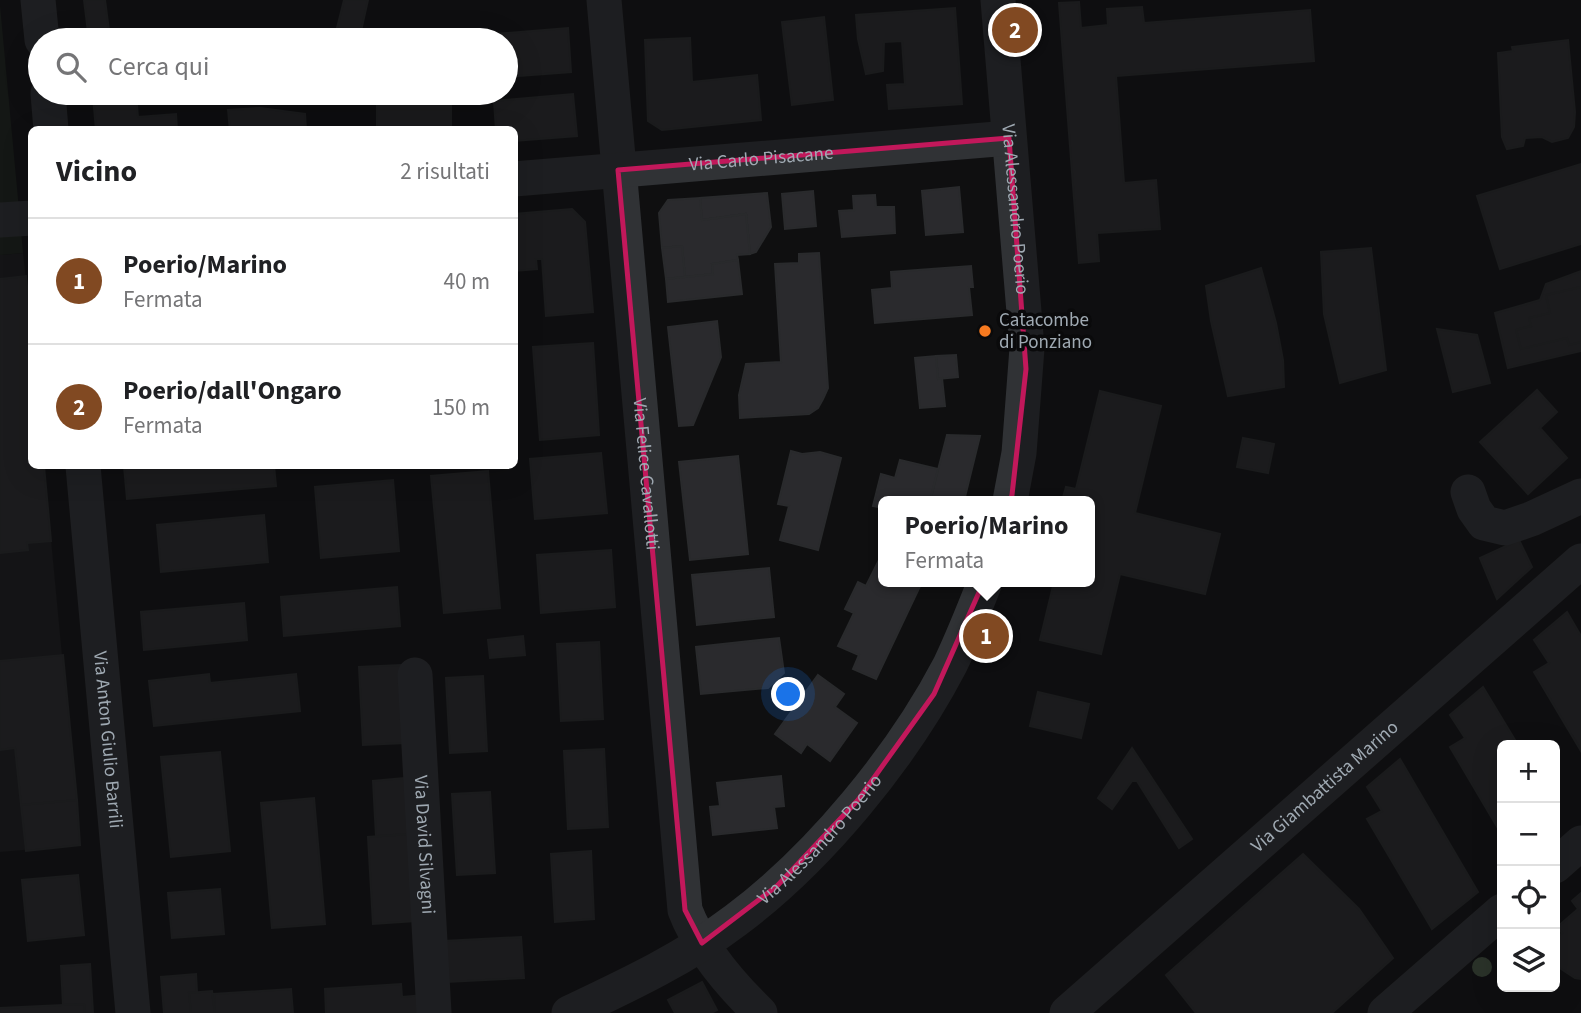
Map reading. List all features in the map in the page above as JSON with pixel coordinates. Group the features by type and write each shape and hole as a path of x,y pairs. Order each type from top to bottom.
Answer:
{"street":[{"path":"38,0 41,28"},
{"name":"Via Felice Cavallotti","path":"604,0 685,909 702,943"},
{"name":"Via Alessandro Poerio","path":"998,0 1027,348 1020,453 1011,496"},
{"path":"48,105 51,126"},
{"name":"Via Carlo Pisacane","path":"518,179 1009,138"},
{"path":"0,220 28,218"},
{"name":"Via Anton Giulio Barrili","path":"83,469 133,1013"},
{"path":"1468,492 1474,509 1484,523 1504,528 1581,496"},
{"name":"Via Giambattista Marino","path":"1067,1013 1581,561"},
{"name":"Via Alessandro Poerio","path":"569,1013 702,943 736,920 813,851 858,800 897,749 933,694 967,628 983,587"},
{"name":"Via David Silvagni","path":"415,675 434,1013"},
{"path":"1560,861 1581,842"},
{"path":"1385,1013 1497,915"},
{"path":"702,943 738,992 760,1013"}],"highlighted area":[{"path":"1009,138 1026,369 1012,495 992,563 934,694 858,800 777,886 702,943 685,910 618,170"}],"shaded area":[{"path":"0,6 23,253 0,255"},
{"path":"23,253 28,298 28,469 44,469 80,845 0,852 0,255"}],"building":[{"path":"84,0 105,0 109,28 88,28"},
{"path":"344,0 368,0 362,28 337,28"},
{"path":"1079,2 1081,28 1108,25 1107,9 1142,7 1144,23 1310,10 1314,61 1116,76 1124,183 1156,180 1160,229 1097,233 1099,261 1079,263 1059,3"},
{"path":"955,8 962,104 889,109 887,85 905,84 902,41 884,42 883,71 866,74 856,15"},
{"path":"824,17 833,100 792,105 782,22"},
{"path":"568,28 571,72 518,76 518,32"},
{"path":"690,38 692,82 757,75 761,120 662,130 648,121 645,40"},
{"path":"1568,40 1575,112 1574,127 1568,138 1552,142 1542,137 1525,138 1523,146 1507,149 1502,137 1498,53 1513,51 1512,47"},
{"path":"573,94 577,136 518,141 518,126 496,126 494,105 518,105 518,99"},
{"path":"94,105 137,105 138,117 176,114 177,126 96,126"},
{"path":"377,105 451,105 451,126 377,126"},
{"path":"260,108 305,114 306,126 230,126 228,110"},
{"path":"1581,164 1581,244 1500,269 1477,196"},
{"path":"959,187 963,232 926,235 922,191"},
{"path":"813,191 816,226 785,229 782,194"},
{"path":"767,193 771,227 756,252 750,254 746,214 702,220 700,198"},
{"path":"875,195 876,207 894,207 895,233 842,237 839,211 854,210 853,196"},
{"path":"700,198 702,220 746,214 750,254 737,255 738,260 712,264 713,274 685,277 682,246 662,248 659,213 668,200"},
{"path":"572,209 585,222 593,312 546,316 542,259 536,259 537,269 518,271 518,214"},
{"path":"682,246 685,277 666,279 662,248"},
{"path":"1371,248 1386,370 1340,383 1324,314 1321,252"},
{"path":"819,253 828,388 823,399 818,408 809,414 740,418 739,395 746,364 781,362 775,264 799,263 799,254"},
{"path":"738,260 742,294 668,302 666,279 713,274 712,264"},
{"path":"971,266 973,287 969,287 972,315 875,323 872,290 892,288 891,272"},
{"path":"1261,268 1276,323 1283,360 1284,387 1228,396 1206,286"},
{"path":"1581,271 1581,351 1508,368 1495,313 1540,300 1546,284"},
{"path":"26,276 28,469 44,469 51,541 27,543 28,550 0,553 0,279"},
{"path":"1581,287 1581,342 1569,345 1567,338 1521,349 1516,330 1531,326 1529,318 1550,313 1546,295"},
{"path":"717,321 721,357 693,425 679,426 668,327"},
{"path":"1437,329 1477,335 1490,383 1453,392"},
{"path":"593,343 599,435 540,440 533,347"},
{"path":"956,355 958,377 938,379 936,356"},
{"path":"936,356 938,379 942,378 945,406 920,408 915,358"},
{"path":"1537,390 1557,412 1540,428 1567,458 1528,494 1480,442"},
{"path":"1100,391 1161,406 1135,513 1220,534 1205,594 1120,574 1101,654 1040,640 1053,587 1095,587 1095,496 1063,496 1066,487 1076,489"},
{"path":"947,435 980,436 965,496 931,496"},
{"path":"1243,438 1274,444 1268,473 1237,467"},
{"path":"791,451 802,454 820,452 841,458 818,550 780,540 789,506 778,504"},
{"path":"601,453 607,513 535,519 530,459"},
{"path":"738,456 748,554 690,560 679,462"},
{"path":"900,460 938,469 931,496 878,496 878,507 873,506 881,474 895,478"},
{"path":"124,469 274,469 276,486 127,499"},
{"path":"488,471 500,608 444,613 431,476"},
{"path":"393,480 399,551 321,558 315,487"},
{"path":"264,515 268,562 161,572 157,525"},
{"path":"1519,540 1532,567 1497,599 1480,558"},
{"path":"611,550 615,607 541,613 537,555"},
{"path":"878,562 878,587 920,587 876,679 853,669 859,655 838,646 854,613 845,609 858,582 866,586"},
{"path":"769,568 774,617 697,625 692,575"},
{"path":"397,587 400,626 284,636 281,597"},
{"path":"244,603 247,640 144,650 141,612"},
{"path":"1567,612 1581,636 1581,751 1534,672 1549,663 1534,640"},
{"path":"523,636 525,655 490,658 488,640"},
{"path":"779,638 784,673 768,688 701,694 696,647"},
{"path":"599,642 603,719 561,721 557,644"},
{"path":"63,655 77,800 21,805 15,748 0,750 0,661"},
{"path":"401,665 405,743 363,745 359,667"},
{"path":"209,674 210,683 296,674 300,711 154,726 149,681"},
{"path":"818,675 844,694 835,707 857,723 830,761 807,744 801,753 775,734"},
{"path":"483,676 487,751 450,753 446,678"},
{"path":"1483,687 1515,740 1497,740 1497,827 1450,747 1465,738 1450,715"},
{"path":"1038,692 1089,704 1081,738 1030,726"},
{"path":"1132,748 1192,839 1179,848 1137,781 1132,781 1112,809 1098,798"},
{"path":"604,749 608,827 568,829 564,751"},
{"path":"220,752 230,851 171,857 161,757"},
{"path":"1400,759 1478,892 1432,929 1367,819 1382,811 1367,787"},
{"path":"781,776 784,806 774,807 777,828 713,835 710,807 720,806 717,783"},
{"path":"404,778 410,834 376,836 373,781"},
{"path":"490,792 495,873 457,875 452,794"},
{"path":"314,798 325,924 272,928 261,803"},
{"path":"77,800 80,845 26,851 21,805"},
{"path":"410,834 415,921 373,924 368,837"},
{"path":"591,851 594,919 555,922 551,854"},
{"path":"1303,854 1359,909 1393,958 1332,1013 1196,1013 1166,975"},
{"path":"78,875 84,935 28,941 22,880"},
{"path":"220,889 224,934 172,938 168,893"},
{"path":"1581,893 1581,979 1560,968 1560,924 1578,909 1572,901"},
{"path":"521,937 524,978 446,982 444,941"},
{"path":"90,964 93,1013 85,1013 84,1004 63,1005 61,966"},
{"path":"196,974 197,992 189,993 191,1013 164,1013 161,977"},
{"path":"702,982 717,1010 711,1013 675,1013 668,1000"},
{"path":"401,984 402,997 424,995 425,1013 326,1013 325,989"},
{"path":"291,989 293,1013 215,1013 214,994"},
{"path":"212,991 215,1013 191,1013 189,993"},
{"path":"84,1004 85,1013 0,1013 0,1008"}],"place":[{"name":"Poerio/dall'Ongaro","path":"1015,30"},
{"name":"Catacombe di Ponziano","path":"985,331"},
{"name":"Poerio/Marino","path":"986,636"}]}
